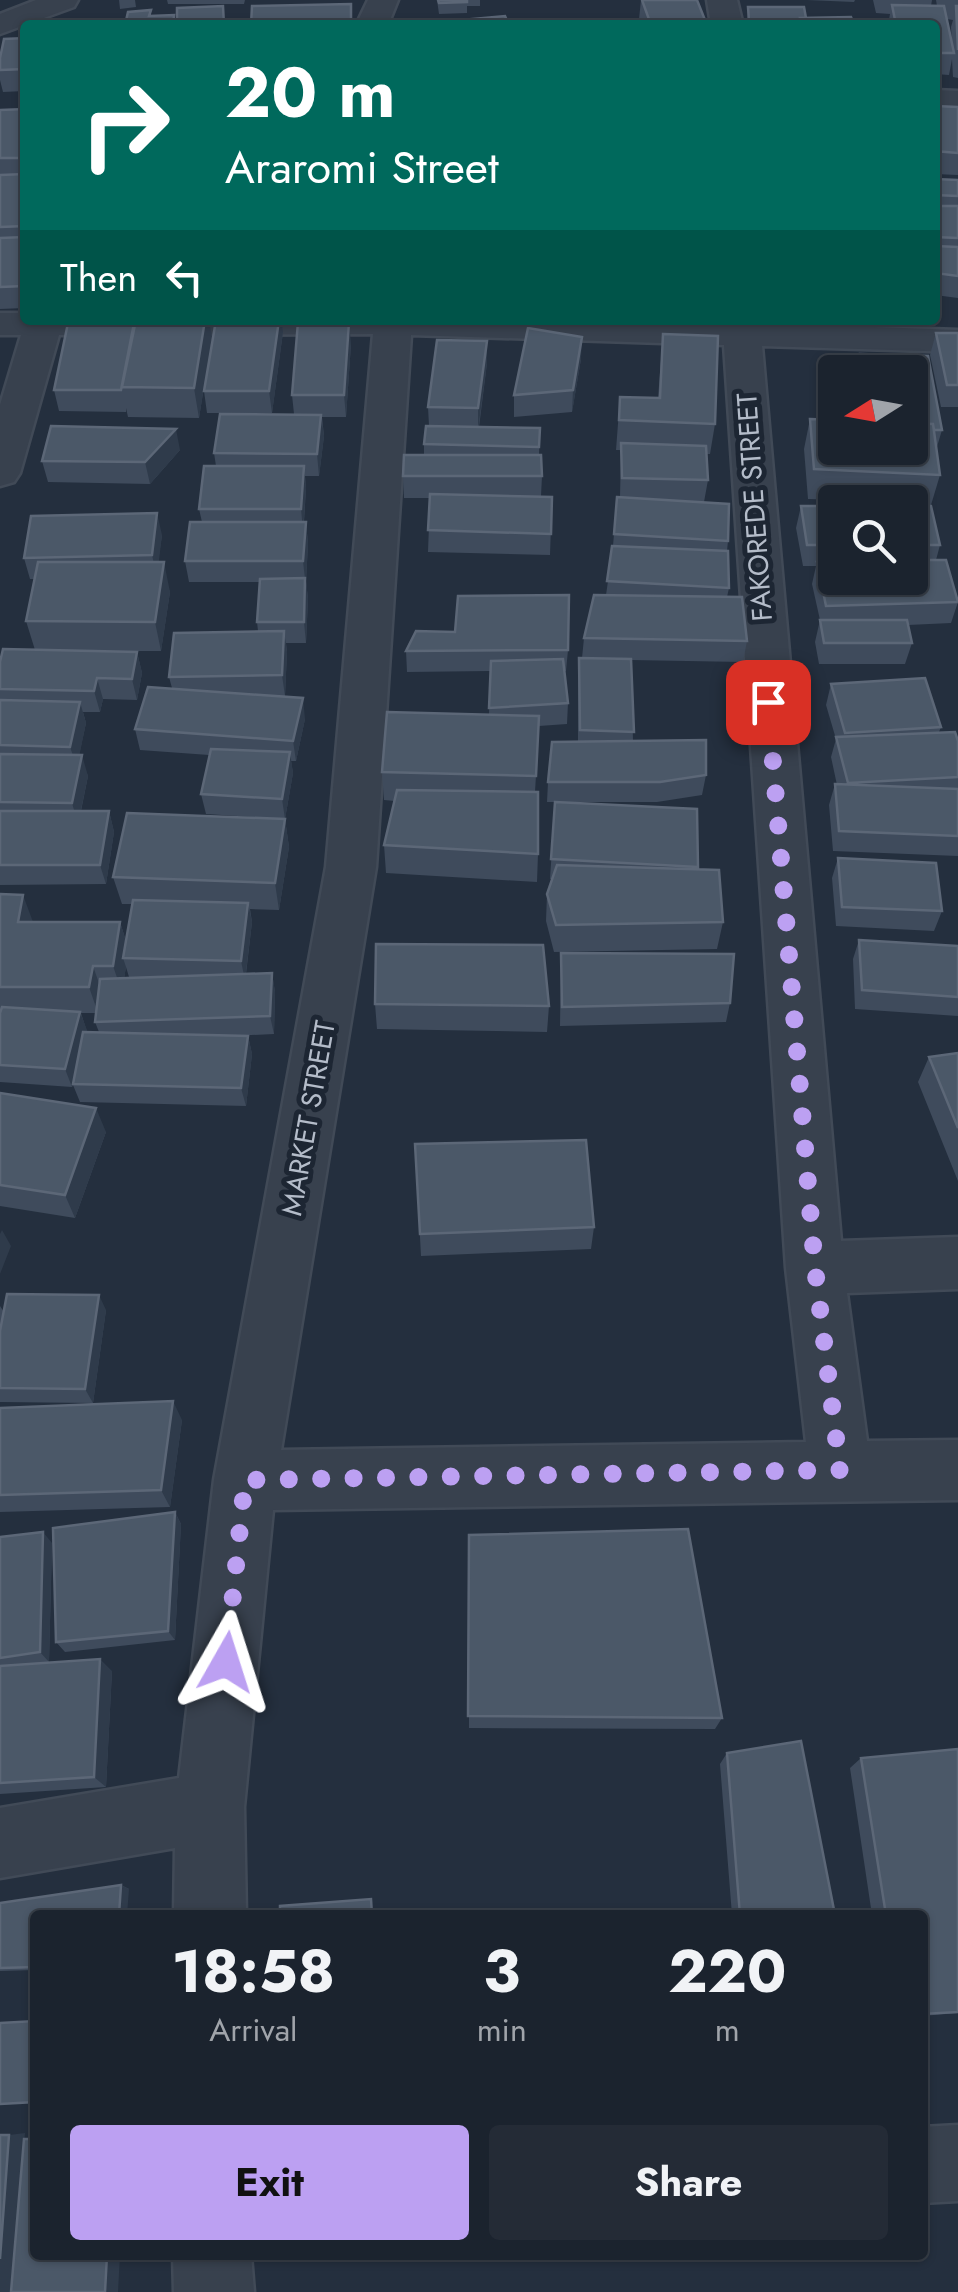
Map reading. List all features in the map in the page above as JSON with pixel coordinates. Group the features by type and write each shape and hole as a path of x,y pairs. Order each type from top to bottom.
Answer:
{"street":[{"path":"0,25 63,0"},
{"path":"0,473 43,325"},
{"name":"MARKET STREET","path":"210,1910 210,1807 245,1480 351,867 393,325"},
{"path":"654,325 741,326 958,341"},
{"name":"FAKOREDE STREET","path":"741,326 815,1268 840,1470"},
{"path":"815,1268 958,1263"},
{"path":"245,1480 958,1470"},
{"path":"0,1843 210,1807"},
{"path":"928,2166 958,2163"},
{"path":"212,2260 214,2292"}],"building":[{"path":"438,0 467,0 467,2 439,3"},
{"path":"642,0 697,0 705,20 649,20"},
{"path":"351,4 351,20 251,20 252,6"},
{"path":"892,5 944,6 954,53 940,53 940,20 895,20"},
{"path":"223,6 224,20 177,20 177,8"},
{"path":"748,7 804,7 806,18 800,20 749,20"},
{"path":"151,10 149,16 174,15 174,20 126,20 128,12"},
{"path":"505,16 507,20 460,20"},
{"path":"851,17 852,20 801,20"},
{"path":"20,38 20,69 0,70 4,39"},
{"path":"940,106 958,107 958,153 940,151"},
{"path":"20,109 20,158 0,158 0,110"},
{"path":"20,174 20,226 0,227 0,175"},
{"path":"940,179 958,180 958,196 940,195"},
{"path":"940,206 958,206 958,238 940,237"},
{"path":"20,237 20,286 0,287 0,238"},
{"path":"940,246 958,247 958,276 940,274"},
{"path":"68,325 134,325 121,390 54,390"},
{"path":"135,325 204,325 194,388 122,387"},
{"path":"215,325 278,325 269,391 204,391"},
{"path":"298,325 349,325 344,395 292,395"},
{"path":"528,328 582,337 573,390 514,395"},
{"path":"936,333 958,333 958,385 947,385"},
{"path":"663,334 718,336 715,424 619,420 620,397 660,398"},
{"path":"437,340 487,341 478,408 428,407"},
{"path":"928,356 942,430 934,430 933,424 928,424"},
{"path":"220,414 321,415 317,454 214,453"},
{"path":"810,419 818,419 818,465 928,465 928,424 933,424 940,475 814,469"},
{"path":"51,426 176,429 145,462 42,461"},
{"path":"426,426 540,428 539,447 424,444"},
{"path":"621,443 706,446 708,480 622,478"},
{"path":"404,455 541,455 542,476 403,476"},
{"path":"204,466 304,466 301,509 199,509"},
{"path":"430,494 552,497 551,534 428,530"},
{"path":"617,497 729,504 728,541 614,534"},
{"path":"801,506 818,506 818,545 807,545"},
{"path":"928,506 931,506 940,545 928,545"},
{"path":"157,513 152,555 24,558 31,516"},
{"path":"190,522 306,522 303,561 185,561"},
{"path":"612,546 728,551 729,588 607,581"},
{"path":"928,560 946,560 958,602 826,606 824,595 928,595"},
{"path":"38,562 164,562 155,622 26,621"},
{"path":"305,578 304,622 257,622 260,579"},
{"path":"569,595 568,650 406,651 416,631 455,632 458,596"},
{"path":"594,595 742,597 747,641 584,638"},
{"path":"820,620 907,620 912,643 824,643"},
{"path":"284,631 282,675 169,677 174,633"},
{"path":"3,649 137,652 132,679 97,678 94,691 0,689"},
{"path":"579,658 631,659 634,732 580,730"},
{"path":"563,659 568,703 489,708 491,661"},
{"path":"925,678 941,727 845,733 831,684"},
{"path":"148,687 303,698 293,741 135,729"},
{"path":"0,700 80,702 70,747 0,745"},
{"path":"387,712 539,716 536,776 382,772"},
{"path":"955,732 958,777 848,783 836,737"},
{"path":"706,740 706,775 660,782 548,782 552,742"},
{"path":"211,749 290,752 282,799 201,794"},
{"path":"0,754 82,755 72,803 0,802"},
{"path":"835,784 958,789 958,836 839,831"},
{"path":"397,790 538,792 538,854 384,845"},
{"path":"555,802 697,809 698,867 551,859"},
{"path":"0,811 109,811 100,865 0,865"},
{"path":"127,813 285,819 275,883 113,877"},
{"path":"838,858 936,863 942,911 842,907"},
{"path":"557,865 719,870 723,922 556,925 547,894"},
{"path":"0,894 23,895 18,922 120,922 113,966 93,966 89,987 0,987"},
{"path":"133,900 248,903 241,961 123,958"},
{"path":"859,940 958,946 958,997 862,990"},
{"path":"376,944 543,945 549,1006 375,1004"},
{"path":"561,953 734,954 730,1003 562,1007"},
{"path":"272,973 270,1016 95,1022 100,979"},
{"path":"2,1007 80,1012 65,1069 0,1065"},
{"path":"83,1032 248,1036 241,1088 73,1084"},
{"path":"958,1053 958,1128 929,1057"},
{"path":"0,1093 96,1108 65,1195 0,1185"},
{"path":"586,1140 594,1227 420,1234 415,1144"},
{"path":"7,1294 99,1295 85,1389 0,1388 0,1331"},
{"path":"173,1401 161,1490 0,1495 0,1408"},
{"path":"175,1512 168,1631 56,1642 53,1528"},
{"path":"688,1529 722,1718 468,1716 469,1535"},
{"path":"43,1532 40,1652 0,1658 0,1537"},
{"path":"100,1659 94,1777 0,1783 0,1666"},
{"path":"801,1741 834,1910 740,1910 727,1753"},
{"path":"958,1749 958,2012 928,2014 928,1910 885,1910 861,1758"},
{"path":"121,1885 119,1910 30,1910 30,1967 0,1968 0,1903"},
{"path":"371,1899 372,1910 280,1910 280,1906"},
{"path":"30,2021 30,2102 0,2104 0,2023"},
{"path":"0,2135 9,2135 0,2259"},
{"path":"24,2139 30,2139 30,2260 107,2260 105,2292 11,2292"}],"route":[{"path":"226,1662 245,1480 840,1470 815,1268 768,702"}]}
